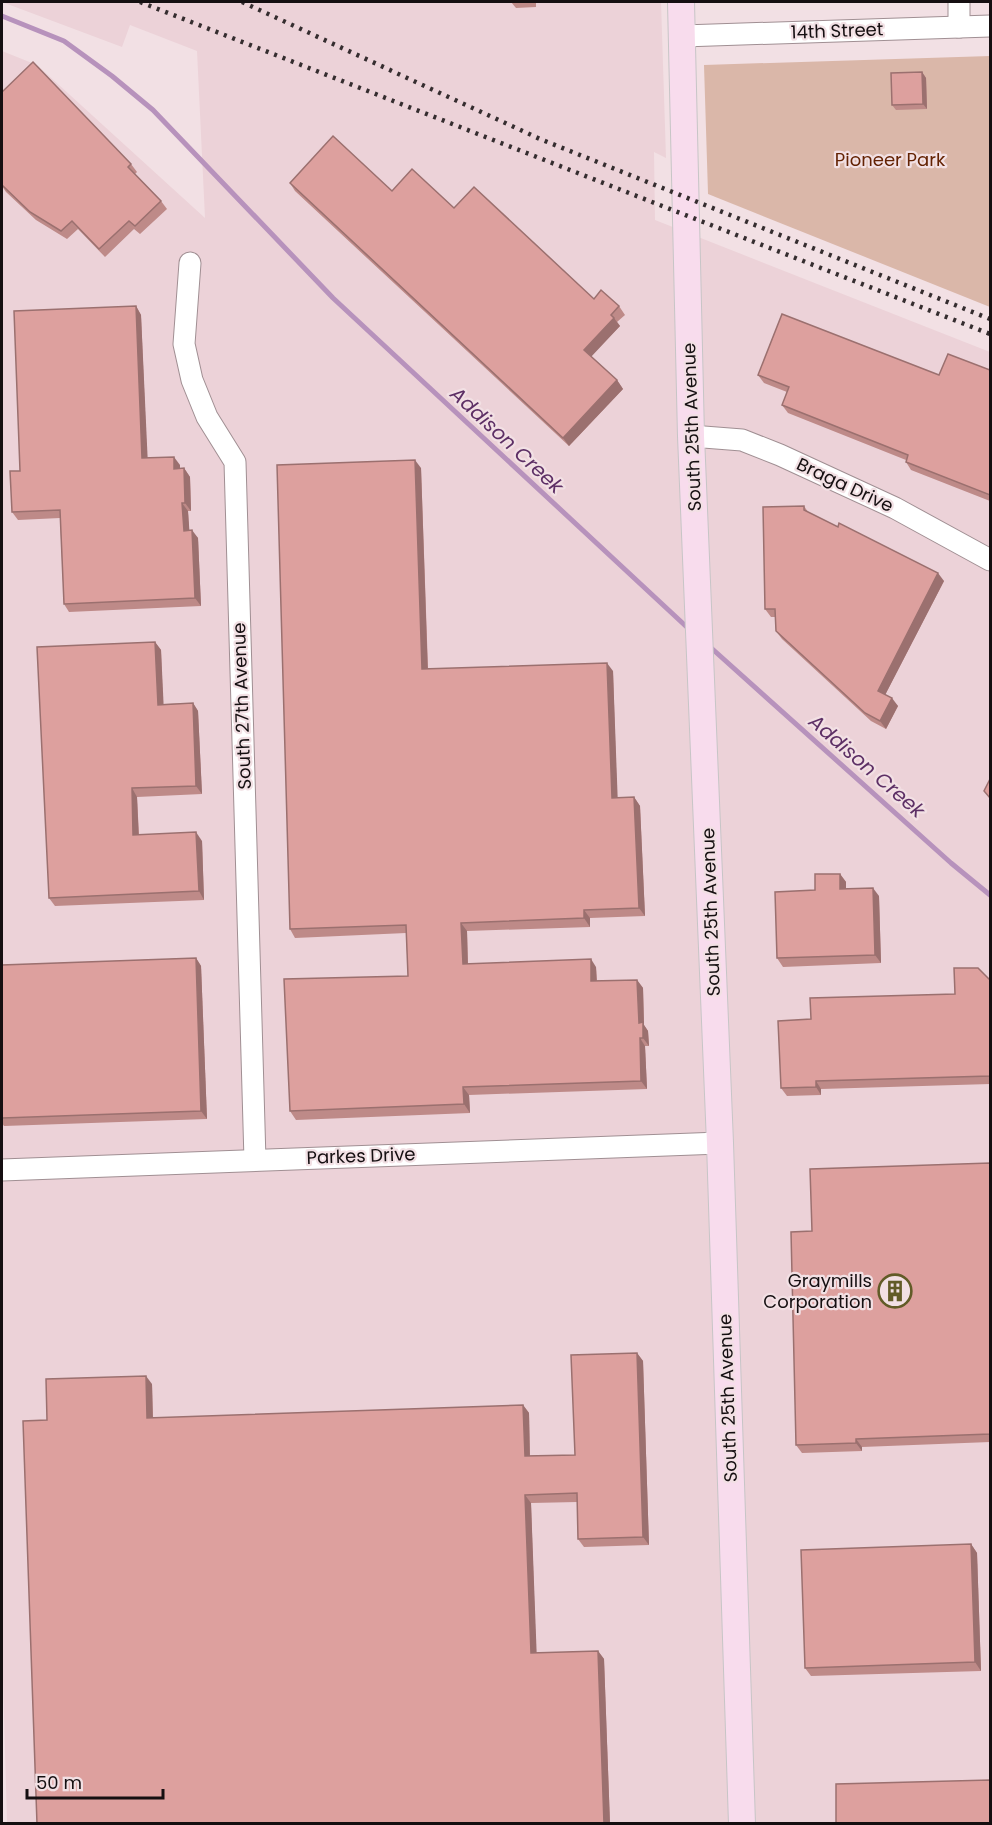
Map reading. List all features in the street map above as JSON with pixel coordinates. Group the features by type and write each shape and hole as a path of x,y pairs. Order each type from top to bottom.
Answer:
{"main road":[{"name":"South 25th Avenue","path":"681,2 691,436 720,1143 742,1824"}],"street":[{"path":"959,2 959,27"},
{"name":"14th Street","path":"682,36 990,26"},
{"name":"South 27th Avenue","path":"190,263 184,344 192,380 207,417 235,462 255,1160"},
{"name":"Braga Drive","path":"691,436 742,440 780,455 895,508 990,560"},
{"name":"Parkes Drive","path":"2,1170 720,1143"}],"shaded area":[{"path":"2,2 661,2 666,158 654,152 655,220 990,352 990,1823 7,1823 2,1643 2,51 37,65 205,218 197,51 130,25 122,47"}],"green space":[{"name":"Pioneer Park","path":"990,56 990,307 708,194 704,65"}],"building":[{"path":"33,62 131,164 128,167 161,201 135,226 129,221 99,249 72,221 61,231 30,212 2,185 2,92"},
{"path":"922,72 923,104 892,105 891,73"},
{"path":"333,136 392,191 412,169 454,208 474,187 594,299 601,290 619,306 611,315 614,318 584,350 617,380 563,438 290,183"},
{"path":"136,306 142,458 174,457 174,469 184,468 185,503 182,503 184,531 192,530 195,598 64,604 60,510 12,512 10,471 20,471 14,311"},
{"path":"782,314 939,375 948,354 990,370 990,495 906,462 908,455 782,405 789,387 758,375"},
{"path":"415,460 422,669 607,663 612,798 634,797 639,908 584,910 584,918 461,923 463,964 591,959 591,981 637,980 639,1023 643,1022 643,1038 640,1038 641,1081 463,1087 464,1104 290,1111 284,979 408,976 406,925 290,929 277,465"},
{"path":"804,506 804,510 838,527 839,523 938,573 878,691 892,698 880,721 865,713 776,631 775,609 765,609 763,507"},
{"path":"155,642 158,705 193,703 196,786 132,788 133,835 196,832 199,891 49,898 37,647"},
{"path":"990,779 990,798 984,791"},
{"path":"815,874 840,874 840,889 873,888 875,955 777,958 775,892 815,890"},
{"path":"196,958 201,1111 2,1118 2,965"},
{"path":"954,968 978,968 990,980 990,1076 816,1081 816,1087 781,1088 778,1021 811,1019 810,998 955,994"},
{"name":"Graymills Corporation","path":"990,1163 990,1434 856,1439 856,1443 796,1445 791,1232 812,1231 810,1169"},
{"path":"637,1353 643,1537 578,1539 577,1493 525,1495 531,1653 598,1651 604,1824 37,1824 23,1421 47,1420 46,1379 146,1376 147,1418 523,1405 525,1456 575,1455 571,1355"},
{"path":"971,1544 975,1662 805,1668 801,1550"},
{"path":"990,1780 990,1824 836,1824 836,1784"}],"waterway":[{"name":"Addison Creek","path":"2,16 64,41 153,110 333,298 690,630"},
{"name":"Addison Creek","path":"709,646 951,863 990,895"}],"railway":[{"path":"140,2 990,334"},
{"path":"242,2 540,139 990,319"}],"place":[{"name":"Graymills Corporation","path":"895,1291"}]}
